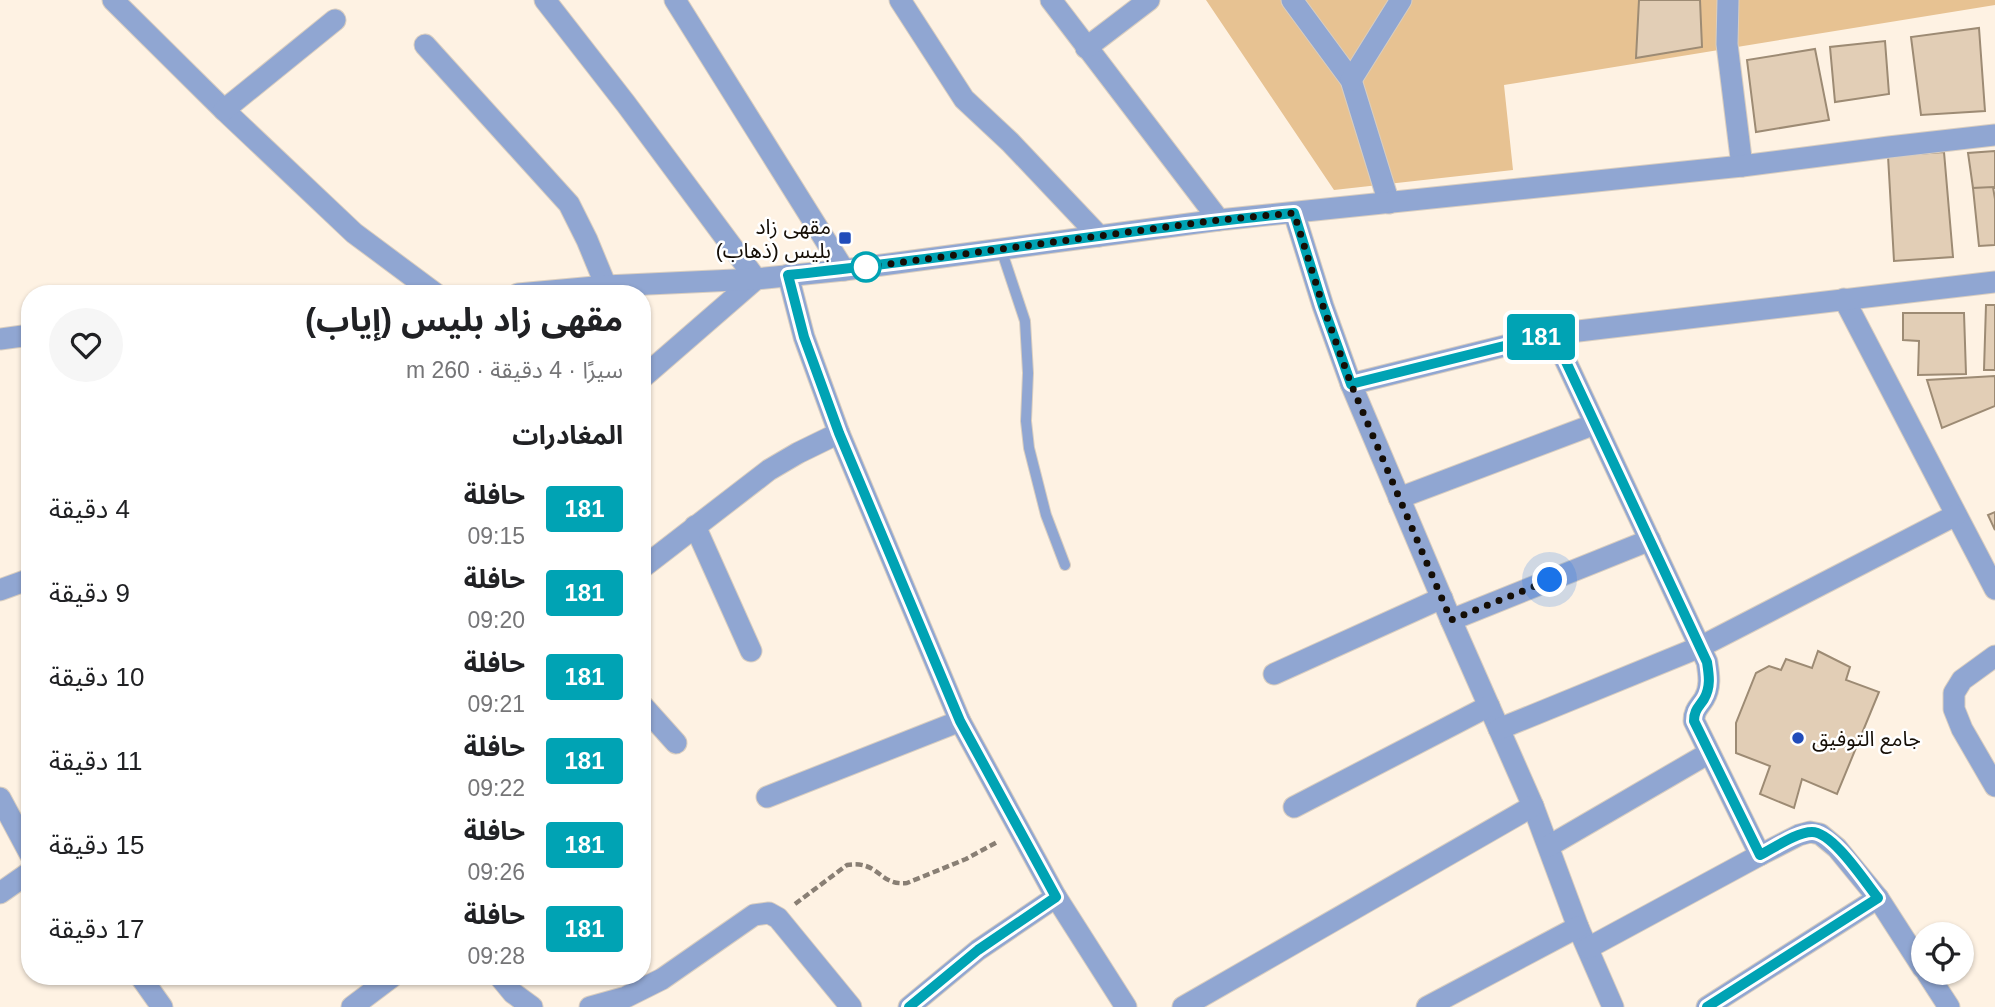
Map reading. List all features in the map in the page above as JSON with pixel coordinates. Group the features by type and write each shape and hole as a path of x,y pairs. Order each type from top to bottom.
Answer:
{"street":[{"path":"113,0 354,233 424,285"},
{"path":"545,0 757,279"},
{"path":"675,0 844,270"},
{"path":"900,0 964,99 1010,142 1099,236"},
{"path":"1051,0 1219,220"},
{"path":"1086,48 1149,0"},
{"path":"1292,0 1351,79 1389,203"},
{"path":"1351,79 1402,0"},
{"path":"1728,0 1727,44 1742,166"},
{"path":"224,110 335,20"},
{"path":"425,45 569,204 606,285"},
{"path":"628,285 757,279 844,270 1219,220 1742,166 1995,135"},
{"path":"1294,213 1351,384 1533,806 1578,927 1613,1007"},
{"path":"788,275 804,337 839,433 960,721 1056,897 1126,1007"},
{"path":"651,370 757,279"},
{"path":"1351,384 1553,334 1995,282"},
{"path":"1844,299 1995,589"},
{"path":"1553,334 1707,662 1710,681 1704,699 1696,710 1694,721 1760,855"},
{"path":"0,339 21,336"},
{"path":"1399,498 1595,424"},
{"path":"651,561 769,470 839,433"},
{"path":"1499,729 1700,647 1956,515"},
{"path":"695,526 751,651"},
{"path":"1451,620 1650,540"},
{"path":"0,590 21,582"},
{"path":"1274,674 1442,598"},
{"path":"1995,656 1962,680 1954,693 1954,709 1962,729 1995,786"},
{"path":"1294,807 1489,706"},
{"path":"651,715 676,743"},
{"path":"767,797 960,721"},
{"path":"1549,846 1709,753"},
{"path":"1,801 21,838"},
{"path":"1183,1007 1533,806"},
{"path":"1588,948 1760,855 1810,832 1820,834 1837,848 1878,898 1911,949"},
{"path":"0,893 21,878"},
{"path":"909,1007 978,950 1056,897"},
{"path":"1707,1007 1878,898"},
{"path":"651,984 754,915 769,913 778,918 851,1007"},
{"path":"1427,1007 1578,927"},
{"path":"146,985 162,1007"},
{"path":"352,1007 381,985"},
{"path":"506,985 533,1007"},
{"path":"590,1007 626,997 650,985"},
{"path":"1935,985 1949,1007"}],"lane":[{"path":"1001,249 1026,321 1028,448 1046,515 1065,565"}],"path":[{"path":"778,918 847,865 867,866 875,869 890,882 907,883 966,859 1018,830"}],"shaded area":[{"path":"1206,0 1995,0 1995,5 1504,85 1513,170 1334,190"}],"building":[{"path":"1639,0 1700,0 1702,47 1636,58"},
{"path":"1979,28 1985,111 1921,115 1911,37"},
{"path":"1885,41 1889,94 1835,102 1830,47"},
{"path":"1815,49 1829,120 1756,132 1747,60"},
{"path":"1995,151 1995,188 1973,188 1968,153"},
{"path":"1944,152 1953,257 1894,261 1888,156"},
{"path":"1993,187 1995,245 1979,246 1973,188"},
{"path":"1986,305 1995,305 1995,370 1984,370"},
{"path":"1903,313 1964,313 1966,374 1918,375 1919,341 1903,340"},
{"path":"1995,376 1995,406 1942,428 1927,380"},
{"path":"1995,512 1995,530 1988,515"},
{"name":"جامع التوفيق","path":"1818,651 1850,667 1846,680 1879,692 1837,794 1802,779 1794,808 1760,794 1770,766 1736,753 1736,723 1756,673 1769,666 1781,670 1786,659 1812,668"}],"bus line":[{"name":"181","path":"909,1007 978,950 1056,897 960,721 839,433 804,337 788,275 1219,220 1294,213 1351,384 1553,334 1707,662 1710,681 1704,699 1694,715 1694,721 1760,855 1800,835 1810,832 1820,834 1829,839 1878,898 1707,1007"}],"place":[{"name":"مقهى زاد بليس (ذهاب)","path":"845,238"},
{"name":"جامع التوفيق","path":"1798,738"}],"route":[{"path":"866,267 1219,220 1294,213 1351,384 1451,620 1550,580"}]}
